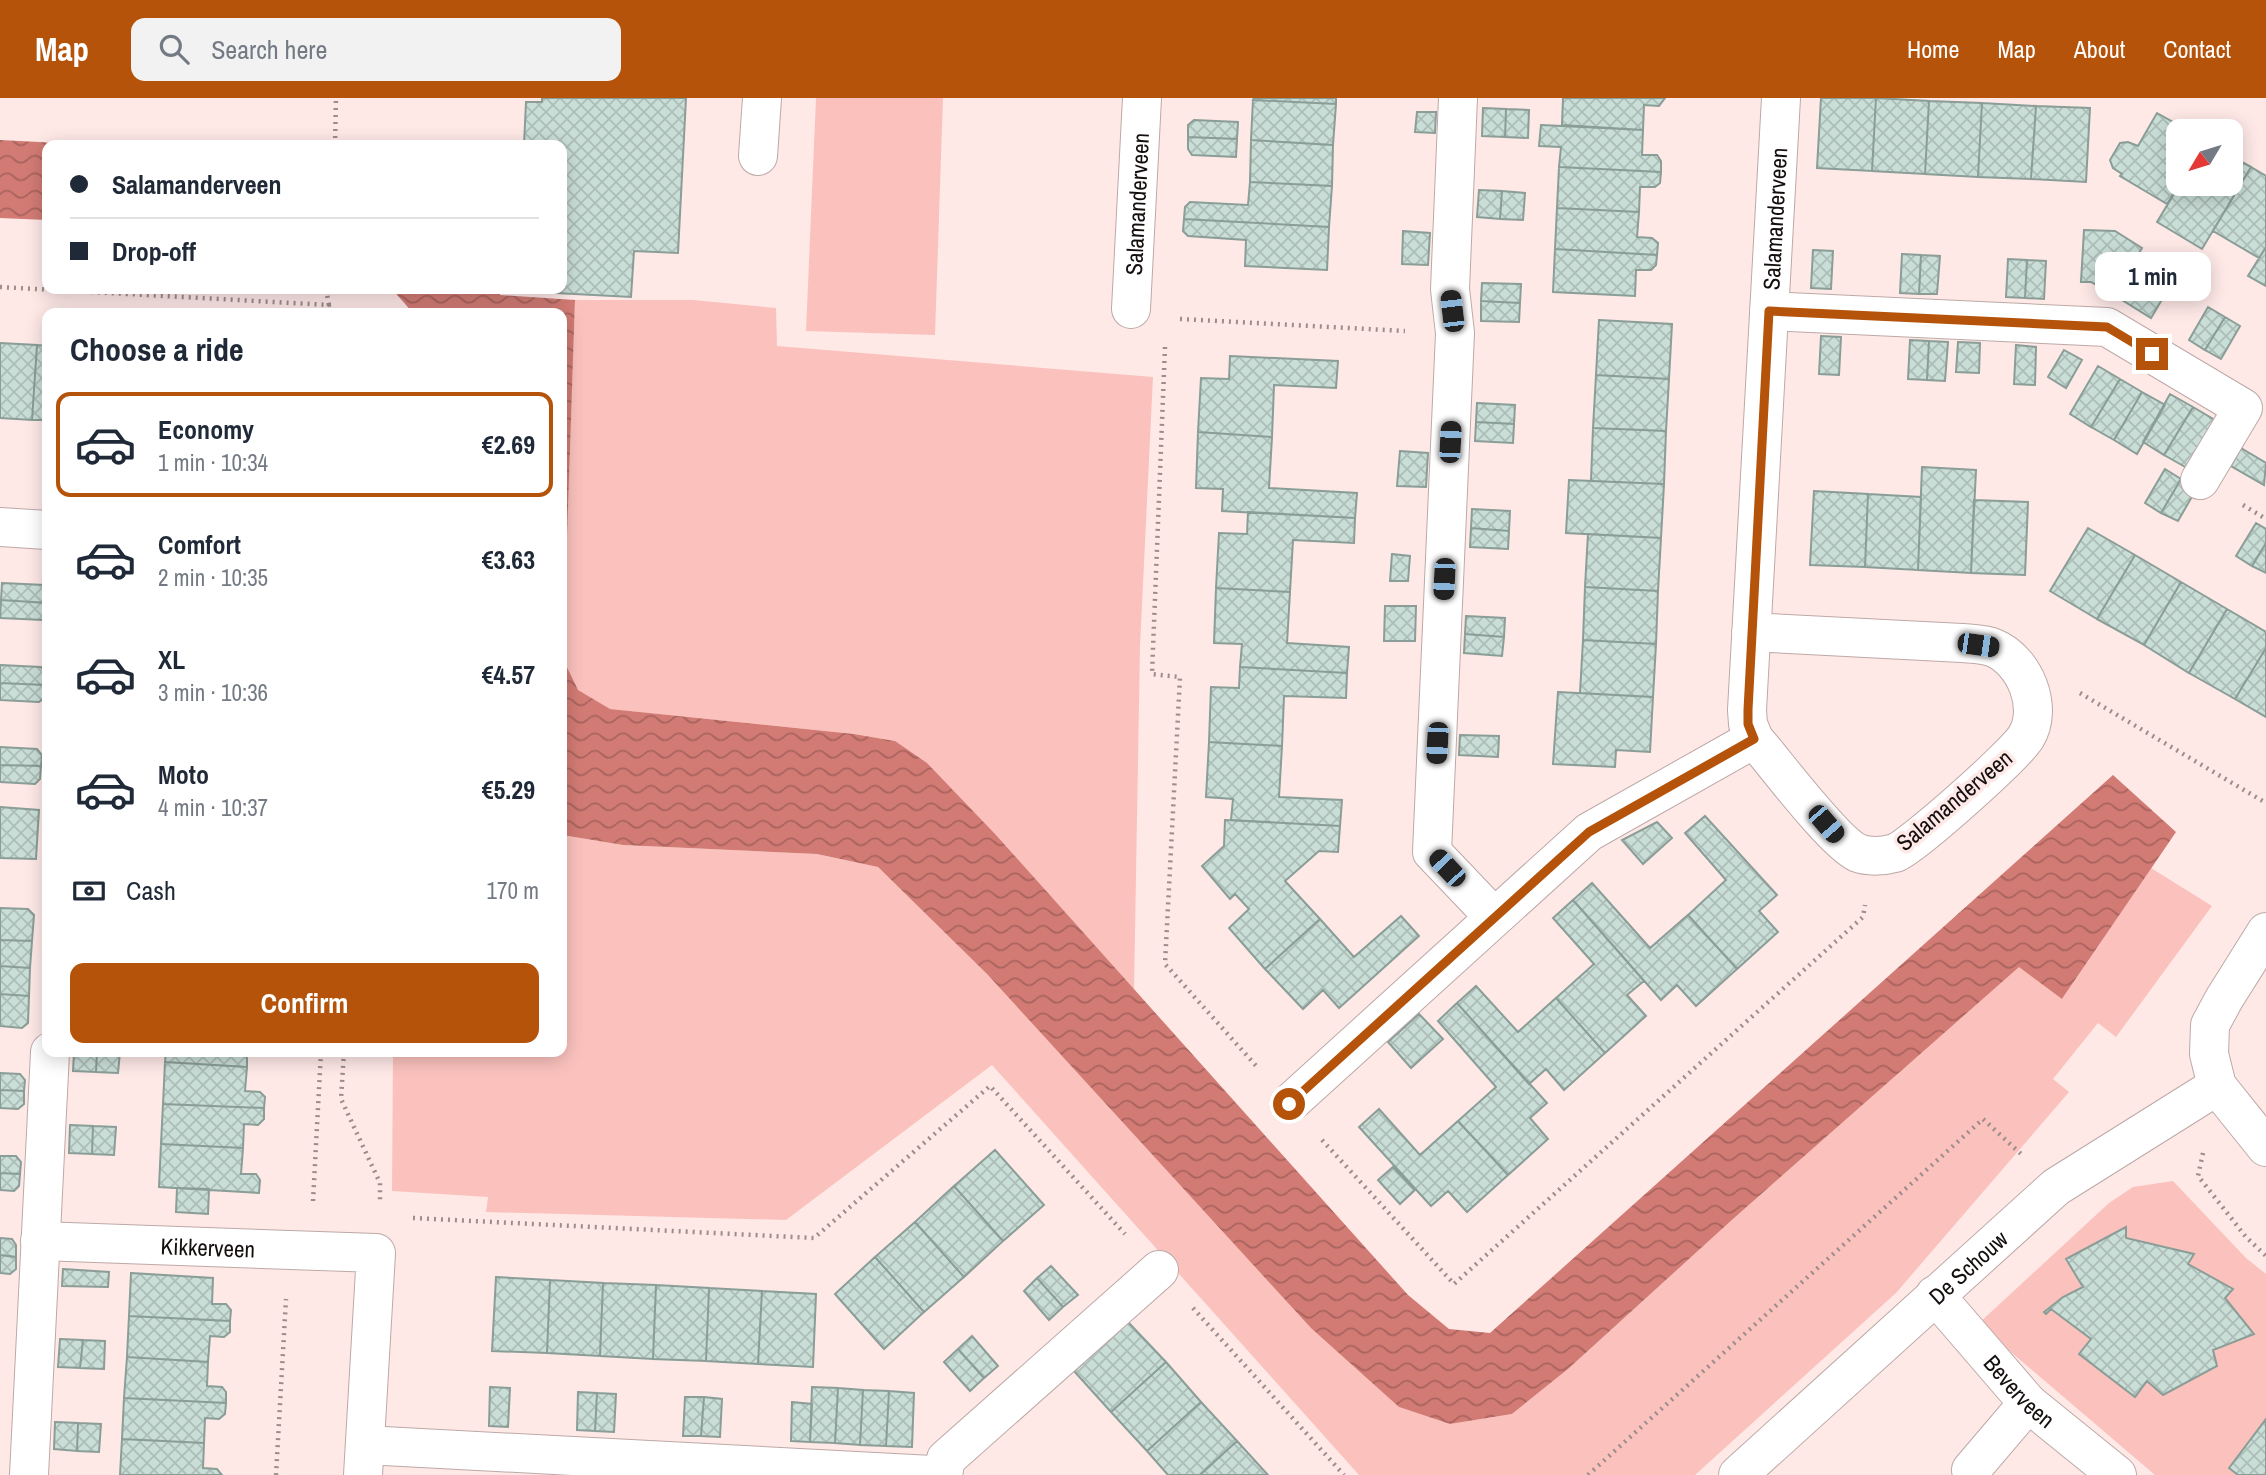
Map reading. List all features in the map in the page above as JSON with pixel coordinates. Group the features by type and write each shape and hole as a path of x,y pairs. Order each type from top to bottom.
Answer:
{"street":[{"path":"758,156 762,98"},
{"name":"Salamanderveen","path":"1142,98 1149,314"},
{"path":"1458,98 1450,289 1455,333 1432,852 1493,917"},
{"name":"Salamanderveen","path":"1781,98 1751,632 1748,724 1754,739 1842,842 1858,853 1875,856 1896,852 1914,841 2007,759 2027,736 2033,713 2031,690"},
{"path":"1769,311 2107,327 2242,408 2200,480"},
{"path":"0,527 42,530"},
{"path":"1751,632 1962,643 1994,648 2018,666 2031,690"},
{"path":"1289,1104 1589,832 1754,739"},
{"path":"2266,932 2210,1026 2208,1054 2217,1086 2266,1147"},
{"path":"0,1474 30,1461 50,1057"},
{"name":"De Schouw","path":"1738,1475 2056,1187 2217,1086"},
{"path":"378,1234 364,1460 932,1475"},
{"name":"Kikkerveen","path":"40,1241 289,1248 378,1234"},
{"path":"943,1475 946,1458 1159,1270"},
{"name":"Beverveen","path":"1935,1295 2028,1403 2117,1475"},
{"path":"1970,1470 2028,1403"}],"path":[{"path":"335,140 336,98"},
{"path":"0,287 42,289"},
{"path":"128,294 329,305"},
{"path":"327,294 329,308"},
{"path":"1455,333 1149,314 1152,674 1180,677 1165,964 1454,1284 1863,917 1875,856"},
{"path":"2031,690 2048,686 2067,688 2086,695 2266,803"},
{"path":"344,1057 341,1099 380,1184 378,1234 814,1238 990,1086 1344,1475"},
{"path":"2217,1086 2198,1176 2246,1237 2266,1256"},
{"path":"1588,1475 1983,1119 2056,1187"}],"shaded area":[{"path":"816,98 943,98 935,335 806,331"},
{"path":"575,300 693,300 776,308 777,346 1153,377 1140,646 1134,990 996,835 895,741 854,734 609,709 577,690 567,668 567,539"},
{"path":"567,836 623,845 817,854 878,867 987,974 1399,1407 1450,1424 1512,1414 1568,1369 2019,966 2063,998 2151,868 2212,906 2116,1037 2098,1023 2053,1079 2069,1092 1896,1293 1695,1475 1359,1475 992,1065 786,1220 486,1212 488,1197 392,1191 393,1057 567,1057"},
{"path":"2173,1181 2246,1258 2266,1274 2266,1475 2155,1475 1978,1324 2109,1203 2133,1187"}],"water":[{"path":"0,140 42,142 42,220 0,218"},
{"path":"396,294 500,294 575,300 567,539 567,308 409,308"},
{"path":"567,667 578,690 610,709 854,734 895,741 927,763 996,835 1408,1295 1449,1329 1490,1333 2113,775 2176,832 2062,999 2019,967 1733,1219 1568,1369 1512,1414 1450,1424 1399,1407 1311,1328 987,974 878,867 817,854 623,845 567,836"}],"building":[{"path":"542,98 686,98 678,253 634,251 631,297 567,294 567,140 524,140 526,102 542,102"},
{"path":"1336,98 1336,104 1253,100"},
{"path":"1563,98 1665,98 1659,106 1644,105 1643,130 1562,125"},
{"path":"1821,98 1876,98 1872,171 1817,168"},
{"path":"1876,98 1929,101 1925,174 1872,171"},
{"path":"1253,100 1336,104 1333,145 1251,140"},
{"path":"1929,101 1982,103 1978,177 1925,174"},
{"path":"1982,103 2036,106 2031,179 1978,177"},
{"path":"2036,106 2090,108 2086,182 2031,179"},
{"path":"1483,108 1506,109 1505,137 1482,136"},
{"path":"1506,109 1529,110 1528,138 1505,137"},
{"path":"1417,112 1436,112 1435,133 1415,132"},
{"path":"2157,113 2168,119 2166,196 2172,196 2167,204 2120,176 2122,174 2113,168 2110,160 2120,143 2128,142 2138,146"},
{"path":"1194,120 1238,122 1237,139 1188,137 1188,125"},
{"path":"1541,125 1643,130 1642,155 1657,155 1661,161 1661,172 1559,167 1561,147 1539,146"},
{"path":"1188,137 1237,139 1236,157 1192,155 1188,149"},
{"path":"1251,140 1333,145 1332,186 1250,182"},
{"path":"2244,163 2251,167 2244,179"},
{"path":"1559,167 1661,172 1660,183 1655,187 1640,187 1639,212 1557,208"},
{"path":"2251,167 2266,176 2266,247 2259,258 2213,231 2234,196 2244,196 2244,179"},
{"path":"1250,182 1332,186 1329,227 1184,219 1185,207 1190,202 1248,205"},
{"path":"1479,190 1502,191 1500,219 1477,217"},
{"path":"1502,191 1525,193 1523,220 1500,219"},
{"path":"2173,196 2234,196 2202,249 2157,222"},
{"path":"1557,208 1639,212 1637,237 1652,238 1658,243 1657,255 1555,249"},
{"path":"1184,219 1329,227 1327,270 1245,266 1246,240 1188,236 1183,231"},
{"path":"2084,230 2115,231 2142,248 2114,295 2091,282 2081,282"},
{"path":"1403,231 1430,233 1428,265 1402,264"},
{"path":"2266,247 2266,286 2248,276"},
{"path":"1555,249 1657,255 1656,265 1651,270 1636,270 1635,296 1553,292"},
{"path":"1813,250 1833,251 1831,289 1811,288"},
{"path":"1902,254 1921,255 1919,294 1900,293"},
{"path":"1921,255 1940,256 1937,294 1919,294"},
{"path":"2008,259 2027,260 2025,298 2006,297"},
{"path":"2027,260 2046,261 2044,299 2025,298"},
{"path":"2133,262 2171,284 2151,318 2114,295"},
{"path":"1482,283 1521,284 1520,303 1481,301"},
{"path":"1481,301 1520,303 1519,322 1481,321"},
{"path":"2208,307 2225,317 2205,350 2189,340"},
{"path":"2225,317 2240,326 2221,359 2205,350"},
{"path":"1599,320 1672,324 1669,379 1596,375"},
{"path":"1821,336 1841,337 1839,375 1819,374"},
{"path":"1910,340 1929,341 1927,380 1908,379"},
{"path":"1929,341 1948,342 1945,381 1927,380"},
{"path":"1958,342 1980,343 1979,373 1956,372"},
{"path":"0,343 37,345 32,420 0,418"},
{"path":"37,345 42,346 42,420 32,420"},
{"path":"2016,345 2036,347 2035,385 2014,384"},
{"path":"2064,350 2082,360 2066,388 2048,377"},
{"path":"1230,356 1338,361 1336,388 1274,385 1272,437 1198,432 1201,378 1229,379"},
{"path":"2098,366 2120,379 2091,427 2070,414"},
{"path":"1596,375 1669,379 1666,431 1593,428"},
{"path":"2120,379 2142,392 2114,440 2091,427"},
{"path":"2142,392 2165,405 2137,454 2114,440"},
{"path":"2170,394 2193,407 2164,455 2143,442"},
{"path":"1477,403 1515,405 1514,424 1476,422"},
{"path":"2193,407 2215,420 2187,468 2164,455"},
{"path":"1476,422 1514,424 1513,443 1475,441"},
{"path":"1593,428 1666,431 1664,484 1591,481"},
{"path":"1198,432 1272,437 1269,488 1357,493 1355,518 1222,511 1223,489 1196,488"},
{"path":"2241,448 2266,463 2264,485 2231,466"},
{"path":"1400,451 1428,453 1426,487 1397,486"},
{"path":"1922,467 1976,470 1971,573 1918,570"},
{"path":"2165,469 2181,479 2161,513 2145,503"},
{"path":"2181,479 2197,488 2178,521 2161,513"},
{"path":"1569,480 1664,484 1661,538 1566,533"},
{"path":"1814,491 1868,494 1865,567 1810,565"},
{"path":"1868,494 1921,497 1918,570 1865,567"},
{"path":"1974,500 2028,502 2025,575 1971,573"},
{"path":"1472,509 1510,511 1509,531 1471,528"},
{"path":"1248,512 1355,518 1354,543 1293,540 1290,592 1216,588 1219,533 1247,534"},
{"path":"2256,523 2266,529 2266,543 2252,566 2236,556"},
{"path":"1471,528 1509,531 1508,549 1470,547"},
{"path":"2088,528 2135,555 2097,619 2050,591"},
{"path":"1588,534 1661,538 1658,591 1585,587"},
{"path":"2266,543 2266,573 2252,566"},
{"path":"1392,554 1410,556 1408,581 1390,581"},
{"path":"2135,555 2181,582 2144,645 2097,619"},
{"path":"2181,582 2227,609 2189,673 2144,645"},
{"path":"2,583 42,585 42,603 1,600"},
{"path":"1585,587 1658,591 1656,644 1583,640"},
{"path":"1216,588 1290,592 1287,643 1349,647 1347,673 1240,667 1242,644 1214,643"},
{"path":"1,600 42,603 42,620 0,618"},
{"path":"1385,606 1416,606 1415,641 1384,641"},
{"path":"2227,609 2266,632 2266,648 2235,699 2189,673"},
{"path":"1466,616 1505,618 1504,637 1465,634"},
{"path":"1465,634 1504,637 1502,656 1464,653"},
{"path":"1583,640 1656,644 1653,697 1580,693"},
{"path":"2266,648 2266,717 2235,699"},
{"path":"0,665 42,668 42,685 0,683"},
{"path":"1240,667 1347,673 1346,698 1284,696 1282,746 1209,742 1211,687 1239,688"},
{"path":"0,683 42,685 42,700 39,702 0,700"},
{"path":"1558,692 1653,697 1650,752 1616,750 1615,767 1553,764"},
{"path":"1460,735 1499,736 1498,757 1459,755"},
{"path":"1209,742 1282,746 1279,797 1342,800 1340,826 1231,820 1233,799 1206,797"},
{"path":"0,747 37,749 42,755 41,766 0,765"},
{"path":"0,765 41,766 40,779 35,784 0,782"},
{"path":"0,807 39,810 36,859 0,858"},
{"path":"1705,816 1777,895 1759,911 1778,932 1737,969 1688,915 1726,880 1685,833"},
{"path":"1225,820 1340,826 1338,852 1319,851 1285,881 1320,919 1265,969 1229,928 1249,909 1235,894 1230,899 1202,866 1224,846"},
{"path":"1657,822 1672,838 1643,864 1622,840"},
{"path":"1592,883 1650,948 1688,915 1737,969 1696,1006 1677,985 1661,1000 1573,900"},
{"path":"1573,900 1644,981 1627,995 1646,1016 1605,1053 1556,998 1594,964 1553,918"},
{"path":"0,908 28,909 34,915 32,941 0,940"},
{"path":"1401,916 1419,936 1339,1008 1323,990 1303,1009 1265,969 1320,919 1354,957"},
{"path":"0,940 32,941 30,968 0,966"},
{"path":"0,966 30,968 29,996 0,994"},
{"path":"1476,986 1518,1032 1556,998 1605,1053 1564,1090 1546,1069 1529,1084 1457,1003"},
{"path":"0,994 29,996 28,1023 22,1028 0,1026"},
{"path":"1457,1003 1547,1103 1530,1118 1548,1139 1508,1175 1458,1121 1496,1087 1438,1021"},
{"path":"1419,1014 1443,1039 1411,1068 1388,1042"},
{"path":"74,1057 97,1057 96,1072 73,1071"},
{"path":"97,1057 120,1057 118,1073 96,1072"},
{"path":"166,1057 247,1057 247,1067 165,1062"},
{"path":"165,1062 247,1067 245,1091 260,1092 265,1097 264,1108 163,1104"},
{"path":"0,1073 20,1074 25,1080 24,1091 0,1090"},
{"path":"0,1090 24,1091 24,1104 18,1109 0,1108"},
{"path":"163,1104 264,1108 264,1119 258,1125 244,1124 243,1148 161,1144"},
{"path":"1379,1109 1420,1155 1458,1121 1508,1175 1467,1212 1448,1191 1431,1206 1359,1127"},
{"path":"70,1125 93,1126 92,1154 69,1153"},
{"path":"93,1126 116,1127 114,1155 92,1154"},
{"path":"161,1144 243,1148 241,1174 256,1174 260,1180 259,1193 159,1187"},
{"path":"995,1150 1044,1205 1003,1241 954,1186"},
{"path":"0,1156 16,1156 21,1162 20,1174 0,1173"},
{"path":"1393,1167 1415,1190 1400,1204 1378,1180"},
{"path":"0,1173 20,1174 19,1186 14,1191 0,1190"},
{"path":"954,1186 1003,1241 964,1277 915,1222"},
{"path":"177,1188 209,1189 208,1214 176,1212"},
{"path":"915,1222 964,1277 924,1312 875,1257"},
{"path":"2126,1227 2126,1238 2194,1254 2188,1264 2233,1289 2225,1298 2254,1334 2213,1350 2217,1366 2163,1395 2147,1381 2135,1397 2079,1354 2091,1339 2051,1309 2046,1314 2044,1312 2063,1297 2083,1287 2066,1259"},
{"path":"0,1238 12,1239 16,1245 16,1257 0,1255"},
{"path":"0,1255 16,1257 16,1269 10,1274 0,1273"},
{"path":"875,1257 924,1312 884,1349 835,1294"},
{"path":"1051,1266 1078,1295 1063,1307 1037,1278"},
{"path":"63,1269 109,1272 108,1287 62,1286"},
{"path":"131,1273 213,1278 212,1304 226,1304 231,1310 230,1321 129,1316"},
{"path":"496,1277 550,1280 547,1353 492,1351"},
{"path":"1037,1278 1063,1307 1049,1320 1024,1291"},
{"path":"550,1280 603,1283 600,1356 547,1353"},
{"path":"603,1283 656,1285 653,1359 600,1356"},
{"path":"656,1285 709,1288 706,1361 653,1359"},
{"path":"709,1288 762,1291 758,1364 706,1361"},
{"path":"762,1291 816,1294 813,1367 758,1364"},
{"path":"129,1316 230,1321 230,1332 224,1337 210,1336 208,1362 127,1357"},
{"path":"1128,1322 1166,1362 1111,1412 1074,1371"},
{"path":"972,1336 998,1366 984,1378 958,1349"},
{"path":"60,1339 83,1340 80,1368 58,1367"},
{"path":"83,1340 105,1341 104,1369 80,1368"},
{"path":"958,1349 984,1378 970,1391 944,1362"},
{"path":"127,1357 208,1362 207,1386 222,1387 226,1392 226,1403 124,1398"},
{"path":"1166,1362 1201,1402 1147,1451 1111,1412"},
{"path":"490,1387 510,1388 508,1427 489,1426"},
{"path":"812,1387 838,1388 835,1443 810,1442"},
{"path":"838,1388 863,1390 860,1445 835,1443"},
{"path":"863,1390 889,1391 886,1446 860,1445"},
{"path":"889,1391 914,1393 912,1447 886,1446"},
{"path":"578,1392 597,1393 595,1431 577,1430"},
{"path":"597,1393 616,1394 614,1432 595,1431"},
{"path":"685,1397 704,1397 701,1436 683,1436"},
{"path":"704,1397 722,1399 720,1437 701,1436"},
{"path":"124,1398 226,1403 225,1414 219,1419 205,1418 204,1443 122,1439"},
{"path":"792,1402 812,1404 810,1442 791,1441"},
{"path":"1201,1402 1237,1441 1200,1475 1168,1475 1147,1451"},
{"path":"2266,1419 2266,1475 2238,1475 2229,1468"},
{"path":"55,1422 78,1423 77,1451 54,1449"},
{"path":"78,1423 101,1424 99,1452 77,1451"},
{"path":"122,1439 204,1443 203,1468 217,1469 222,1475 120,1475"},
{"path":"1237,1441 1268,1475 1200,1475"}],"route":[{"path":"1289,1104 1589,832 1754,739 1748,724 1748,710 1769,311 2107,327 2152,354"}]}
